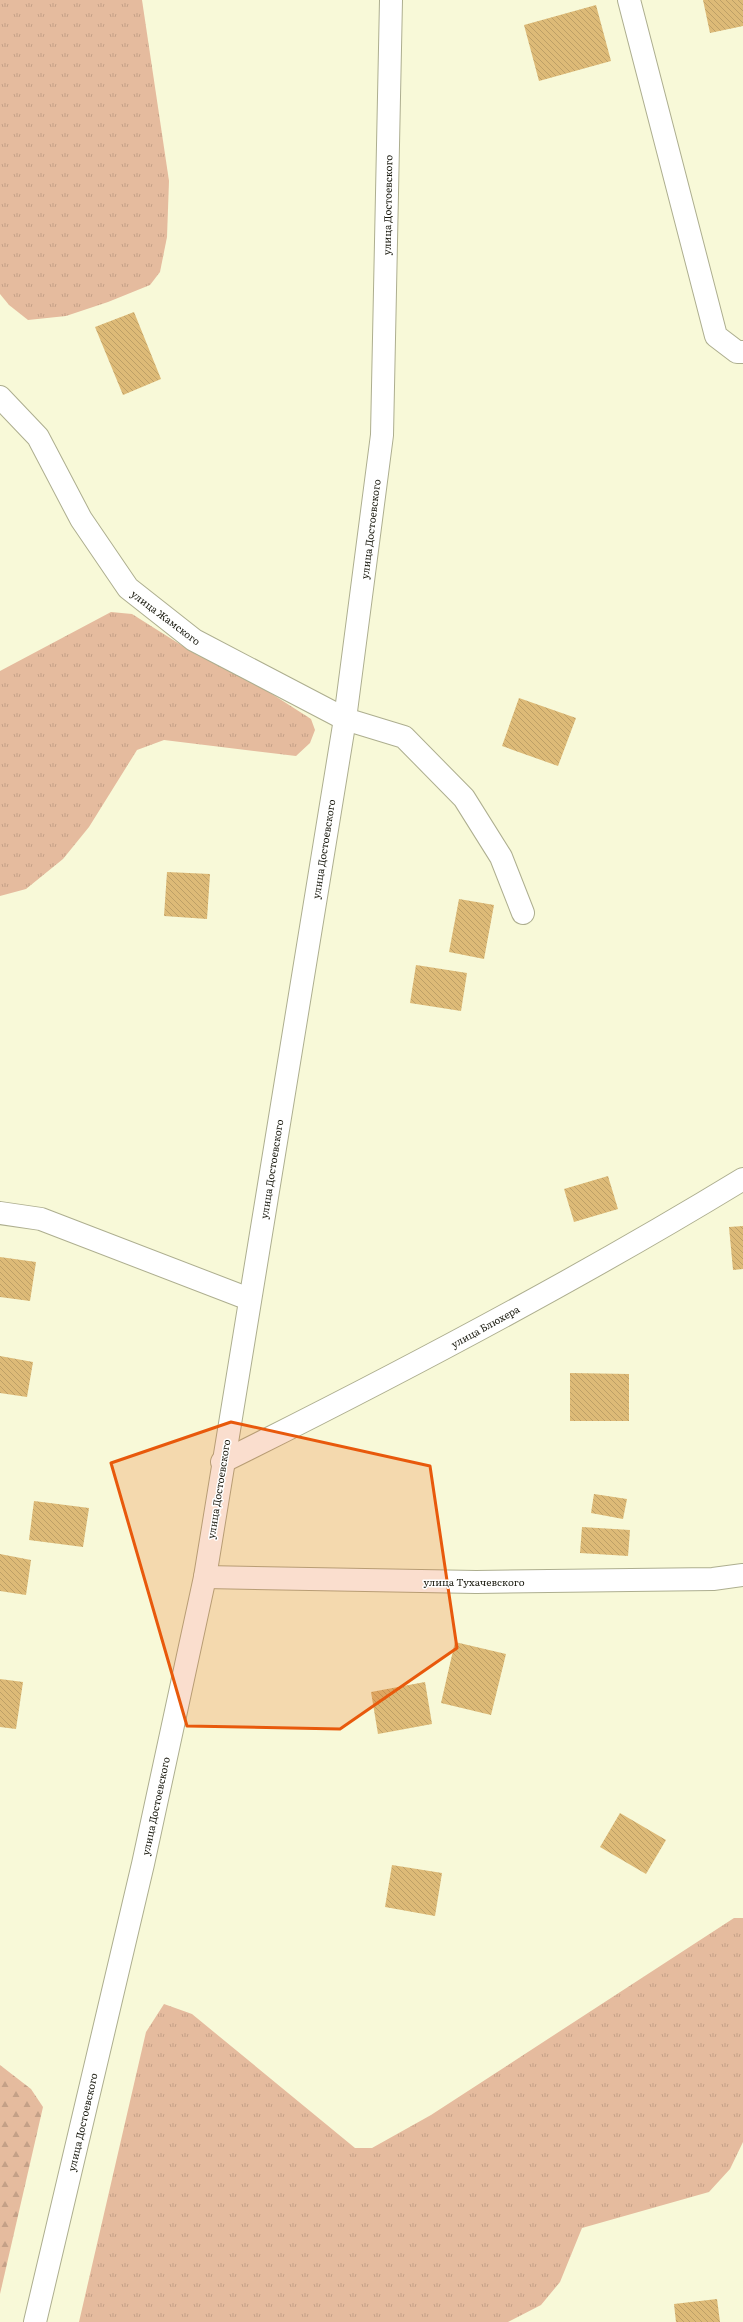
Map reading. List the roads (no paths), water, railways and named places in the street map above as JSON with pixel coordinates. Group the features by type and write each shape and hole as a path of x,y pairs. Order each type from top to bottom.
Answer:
{"main road":[{"name":"улица Достоевского","path":"35,2322 143,1864 205,1577 222,1462 345,719 382,435 391,0"},
{"path":"629,0 716,336 737,352 743,352"},
{"name":"улица Жамского","path":"0,397 38,437 81,519 128,588 194,640 345,719 404,737 464,798 501,857 523,913"},
{"name":"улица Блюхера","path":"222,1462 387,1380 644,1239 743,1179"},
{"path":"0,1213 41,1219 249,1299"},
{"name":"улица Тухачевского","path":"205,1577 476,1582 713,1579 743,1575"}]}
